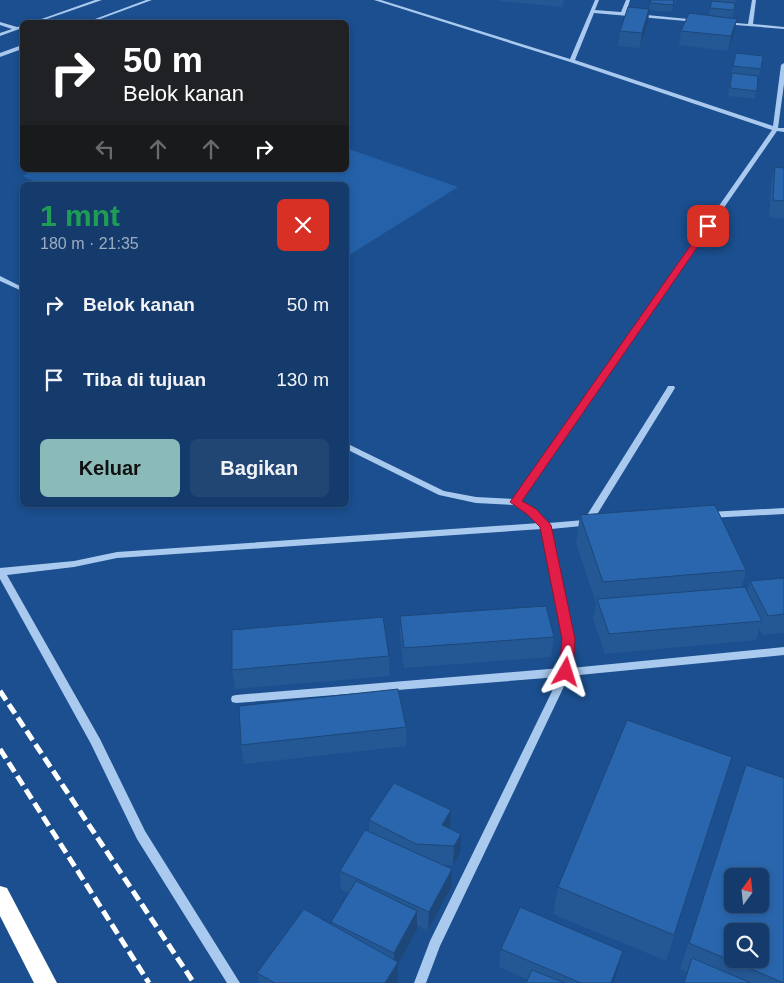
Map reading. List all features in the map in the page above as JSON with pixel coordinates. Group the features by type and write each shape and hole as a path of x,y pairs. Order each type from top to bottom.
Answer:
{"highway":[{"path":"0,895 46,983"}],"street":[{"path":"41,20 100,0"},
{"path":"95,20 150,0"},
{"path":"376,0 572,61 775,129 784,130"},
{"path":"572,61 597,0"},
{"path":"623,14 628,0"},
{"path":"750,26 754,0"},
{"path":"592,11 700,21"},
{"path":"0,23 20,28"},
{"path":"720,23 784,28"},
{"path":"0,35 20,28"},
{"path":"0,55 20,48"},
{"path":"516,502 775,129 784,66"},
{"path":"0,278 20,288"},
{"path":"234,983 141,835 96,742 1,571 74,564 117,555 592,522 671,388"},
{"path":"349,447 442,493 476,500 516,502 532,512 546,525 568,639 566,672 434,945 420,983"},
{"path":"696,516 784,511"},
{"path":"236,699 566,672 784,651"}],"shaded area":[{"path":"349,149 458,187 349,255 349,182 37,182 22,176 30,172 349,172"}],"building":[{"path":"651,0 674,0 673,5 650,3"},
{"path":"712,1 735,3 734,10 710,8"},
{"path":"628,7 649,9 642,33 620,31"},
{"path":"689,13 737,19 731,36 681,31"},
{"path":"736,53 763,56 761,69 733,66"},
{"path":"732,73 758,76 757,91 730,88"},
{"path":"775,167 784,168 784,201 773,200"},
{"path":"715,505 746,570 603,582 580,515"},
{"path":"784,578 784,614 768,616 750,581"},
{"path":"745,587 762,621 609,634 597,599"},
{"path":"546,606 554,637 404,648 400,616"},
{"path":"383,617 389,656 232,670 232,630"},
{"path":"398,689 406,727 241,745 239,706"},
{"path":"627,720 732,757 674,935 558,887"},
{"path":"746,765 784,778 784,983 748,968 769,968 769,923 724,923 724,958 689,943"},
{"path":"394,783 451,810 442,825 461,834 454,846 416,844 369,820"},
{"path":"365,830 452,869 429,912 340,871"},
{"path":"356,881 417,911 394,953 331,922"},
{"path":"520,907 623,951 611,983 581,983 501,949"},
{"path":"304,909 398,962 385,983 275,983 257,973"},
{"path":"692,958 751,983 684,983"},
{"path":"532,970 565,983 526,983"}],"railway":[{"path":"0,691 194,983"},
{"path":"0,749 149,983"}],"route":[{"path":"566,672 569,646 546,525 540,518 516,502 708,226"}]}
